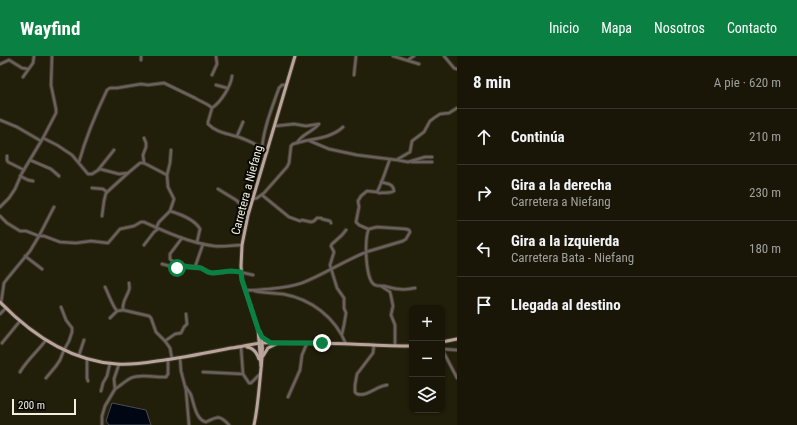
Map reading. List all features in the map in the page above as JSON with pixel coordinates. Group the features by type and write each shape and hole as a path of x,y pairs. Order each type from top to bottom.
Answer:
{"main road":[{"name":"Carretera a Niefang","path":"259,331 242,280 242,245 249,212 295,56"},
{"path":"1,302 32,332 64,350 79,356 119,364 180,358 261,343 409,346"},
{"path":"259,331 261,343 261,364"},
{"path":"259,331 262,337 271,343"},
{"path":"254,425 262,358 259,331"},
{"path":"255,344 259,338"},
{"path":"445,341 457,339"},
{"path":"262,358 268,348 281,343"},
{"path":"242,347 253,349 256,352 261,364"}],"street":[{"path":"24,77 32,63 34,56"},
{"path":"0,207 12,194 20,176 42,139 56,111 51,85 52,56"},
{"path":"212,76 217,64 216,56"},
{"path":"354,75 356,56"},
{"path":"393,56 419,64"},
{"path":"408,60 414,56"},
{"path":"444,56 452,66 457,69"},
{"path":"0,64 9,60 22,68 28,69"},
{"path":"232,76 232,81 216,105 212,108 208,124 212,128 222,133 237,136 267,152"},
{"path":"79,162 98,111 107,90 110,88 164,83 207,104 212,108"},
{"path":"216,85 227,88"},
{"path":"262,148 268,118 279,88 282,85 286,85"},
{"path":"397,160 410,152 412,141 424,132 430,121 437,115 449,114 457,108"},
{"path":"0,120 61,147 72,155 88,174 92,174 98,170 114,150"},
{"path":"237,136 243,122"},
{"path":"274,126 294,124 306,126 319,124 316,128 299,139 297,143"},
{"path":"253,199 262,195 287,167 289,163 291,146 293,144 331,136 343,127"},
{"path":"144,138 146,143 143,155 144,163"},
{"path":"310,141 329,149 404,162 432,157"},
{"path":"144,244 170,210 174,199 168,187 167,176 171,150"},
{"path":"7,156 8,162 24,170"},
{"path":"376,192 390,159"},
{"path":"29,160 51,169 59,176"},
{"path":"410,161 432,162"},
{"path":"102,216 107,192 140,163 144,163 167,176"},
{"path":"98,170 120,174 128,173"},
{"path":"20,176 33,181"},
{"path":"246,290 296,285 366,252 406,239 410,232 409,230 384,227 372,227 368,229 356,222 359,207 358,201 361,196 368,191 389,193 394,191 391,185 381,182"},
{"path":"92,188 103,189 107,192"},
{"path":"218,189 236,200 249,212"},
{"path":"262,195 289,217 307,222 321,218 330,221 331,223"},
{"path":"1,302 4,283 39,236 54,207"},
{"path":"170,210 198,225 200,229 197,242"},
{"path":"0,216 7,223 20,231 26,231 60,242 76,243 91,241 108,243 120,229 144,222 182,238 203,244 220,246 242,245"},
{"path":"368,229 366,252 372,283 375,285 399,289 415,288"},
{"path":"342,334 346,313 344,308 344,298 337,288 330,265 334,252 331,246 346,230"},
{"path":"182,238 172,250 170,259 173,262 188,267 201,268 212,273 231,271 254,275"},
{"path":"195,267 203,244"},
{"path":"25,256 42,269"},
{"path":"162,264 177,268 180,265"},
{"path":"123,310 122,305 130,290 129,283"},
{"path":"380,286 390,292 393,306 391,315 394,325 395,346"},
{"path":"105,287 114,308 117,311"},
{"path":"253,290 283,294 298,298 311,304 334,323 342,334 346,344"},
{"path":"46,378 56,366 69,341 72,328 66,320 61,307"},
{"path":"0,314 6,308"},
{"path":"110,318 117,311 123,310 149,316 156,332 170,348 168,374 166,377 136,376 114,389"},
{"path":"165,341 175,334 181,333 187,324 186,314"},
{"path":"2,343 20,321"},
{"path":"20,372 46,340"},
{"path":"79,356 84,340"},
{"path":"288,397 300,370 302,355 307,343"},
{"path":"374,345 373,353 357,374 355,392 359,395 365,394 381,386 387,385"},
{"path":"242,347 243,374 248,383 251,383 260,374"},
{"path":"445,349 457,350"},
{"path":"445,355 457,378"},
{"path":"87,358 88,381"},
{"path":"180,358 186,387 189,425"},
{"path":"101,391 110,363"},
{"path":"102,425 102,416 105,406 114,389 114,375 119,364"},
{"path":"203,372 243,374"},
{"path":"186,387 200,419 203,422 214,418 222,418 230,425"}],"shaded area":[{"path":"112,403 146,410 151,425 109,425 106,421"}],"route":[{"path":"177,268 180,265 198,267 216,274 226,271 241,272 242,280 262,337 271,343 322,343"}]}
